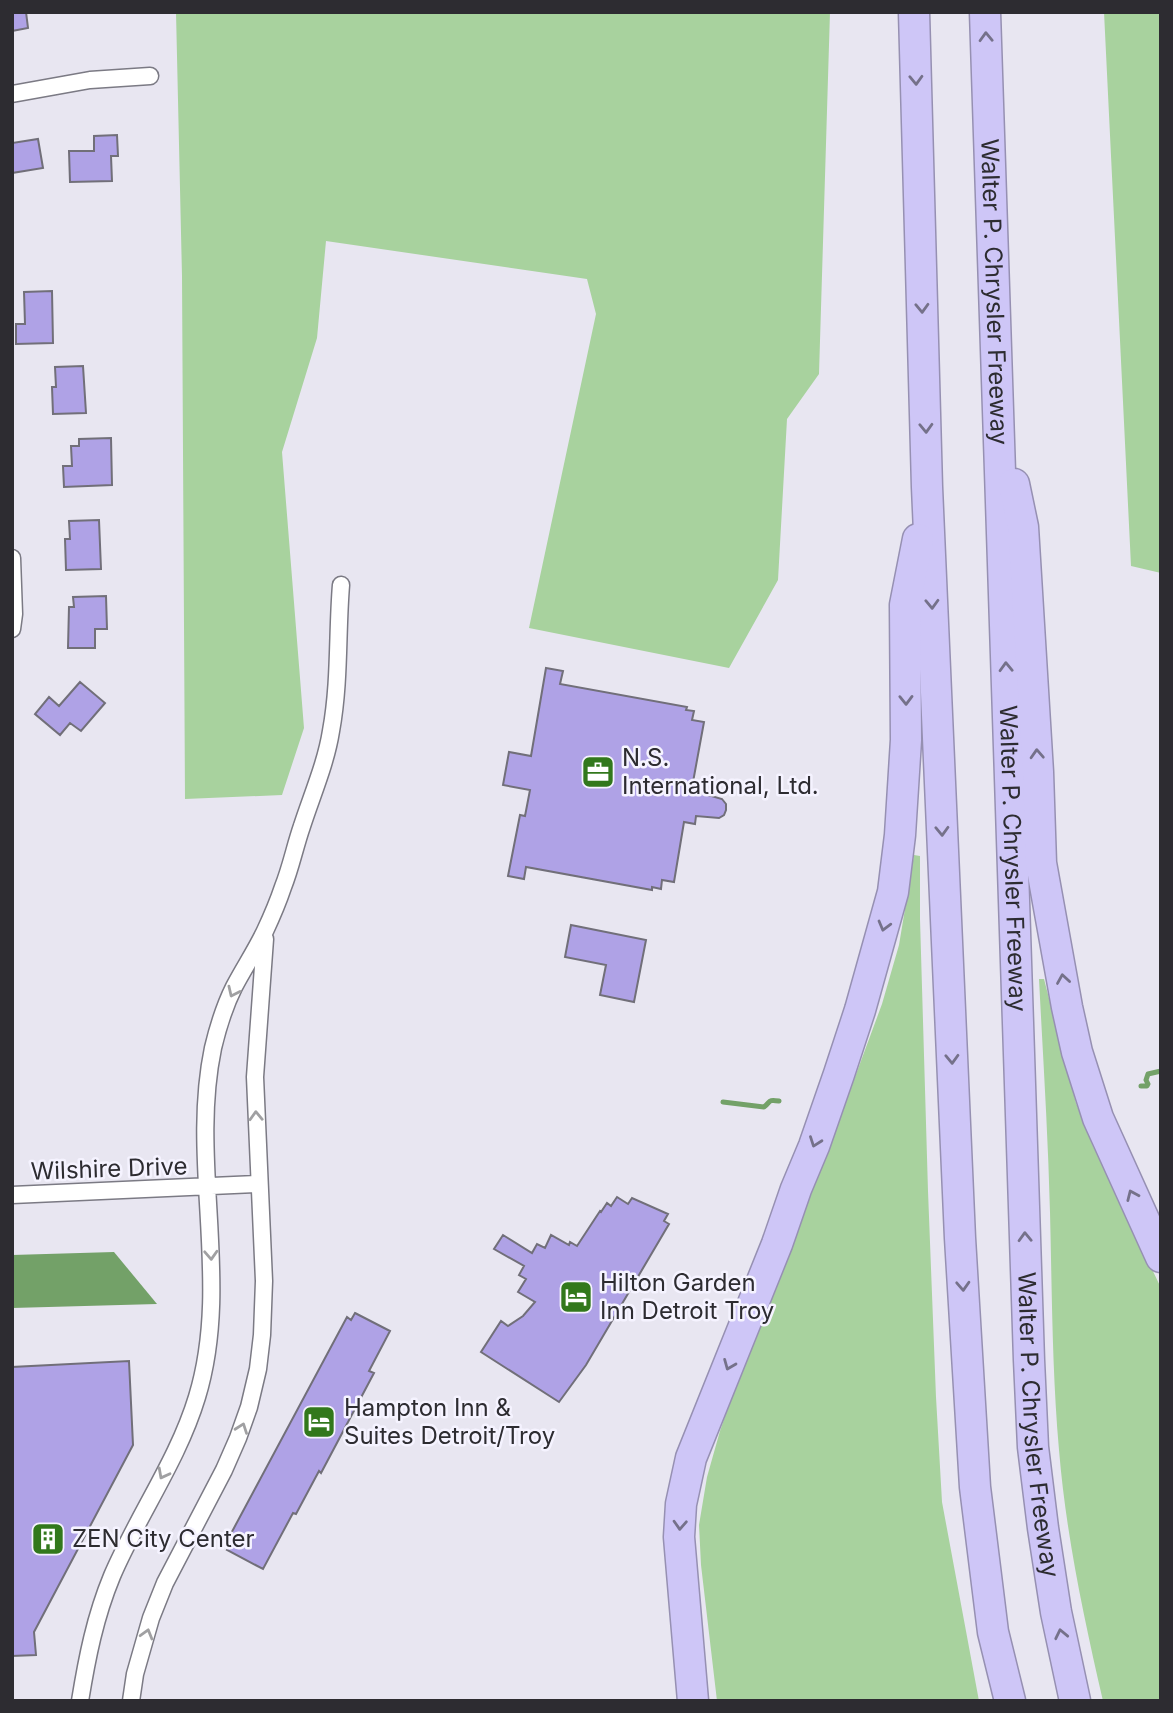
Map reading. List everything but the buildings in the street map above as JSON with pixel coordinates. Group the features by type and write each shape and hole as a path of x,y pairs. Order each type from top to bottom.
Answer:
{"highway":[{"path":"914,12 927,487 960,1238 975,1487 993,1632 1010,1701"},
{"name":"Walter P. Chrysler Freeway","path":"985,12 1033,1447 1056,1612 1075,1701"},
{"path":"998,416 1023,527 1041,863 1067,1007 1077,1052 1098,1118 1161,1257"},
{"path":"692,1701 679,1537 681,1504 691,1458 777,1244 839,1074 893,892 900,835 906,740 905,605 927,487"}],"street":[{"path":"12,94 90,80 150,76"},
{"path":"12,559 12,629"},
{"path":"207,1187 205,1107 214,1046 233,990 265,932 285,884 331,734 341,584"},
{"path":"131,1701 135,1674 152,1618 238,1438 258,1369 264,1281 255,1077 265,932"},
{"name":"Wilshire Drive","path":"12,1195 258,1184"},
{"name":"Wilshire Drive","path":"80,1701 89,1645 112,1576 180,1442 206,1364 212,1305 207,1187"}],"shaded area":[{"path":"176,12 830,12 819,374 787,419 778,580 729,668 529,628 596,314 587,279 326,241 317,338 282,452 304,728 282,795 185,799 182,276"},
{"path":"1104,12 1161,12 1161,573 1131,566"},
{"path":"914,855 920,856 928,1191 942,1502 979,1701 717,1701 699,1525 707,1477 738,1378 882,1004 899,945"},
{"path":"1039,979 1044,979 1076,1103 1093,1146 1161,1288 1161,1701 1103,1701 1071,1545 1062,1482 1055,1391 1048,1154"},
{"path":"114,1252 157,1304 12,1308 12,1255"}],"waterway":[{"path":"1141,1086 1147,1086 1148,1074 1161,1071"},
{"path":"723,1102 764,1107 771,1101 779,1101"}],"place":[{"name":"N.S. International, Ltd.","path":"598,772"},
{"name":"Hilton Garden Inn Detroit Troy","path":"576,1297"},
{"name":"Hampton Inn & Suites Detroit/Troy","path":"319,1422"},
{"name":"ZEN City Center","path":"48,1539"}]}
